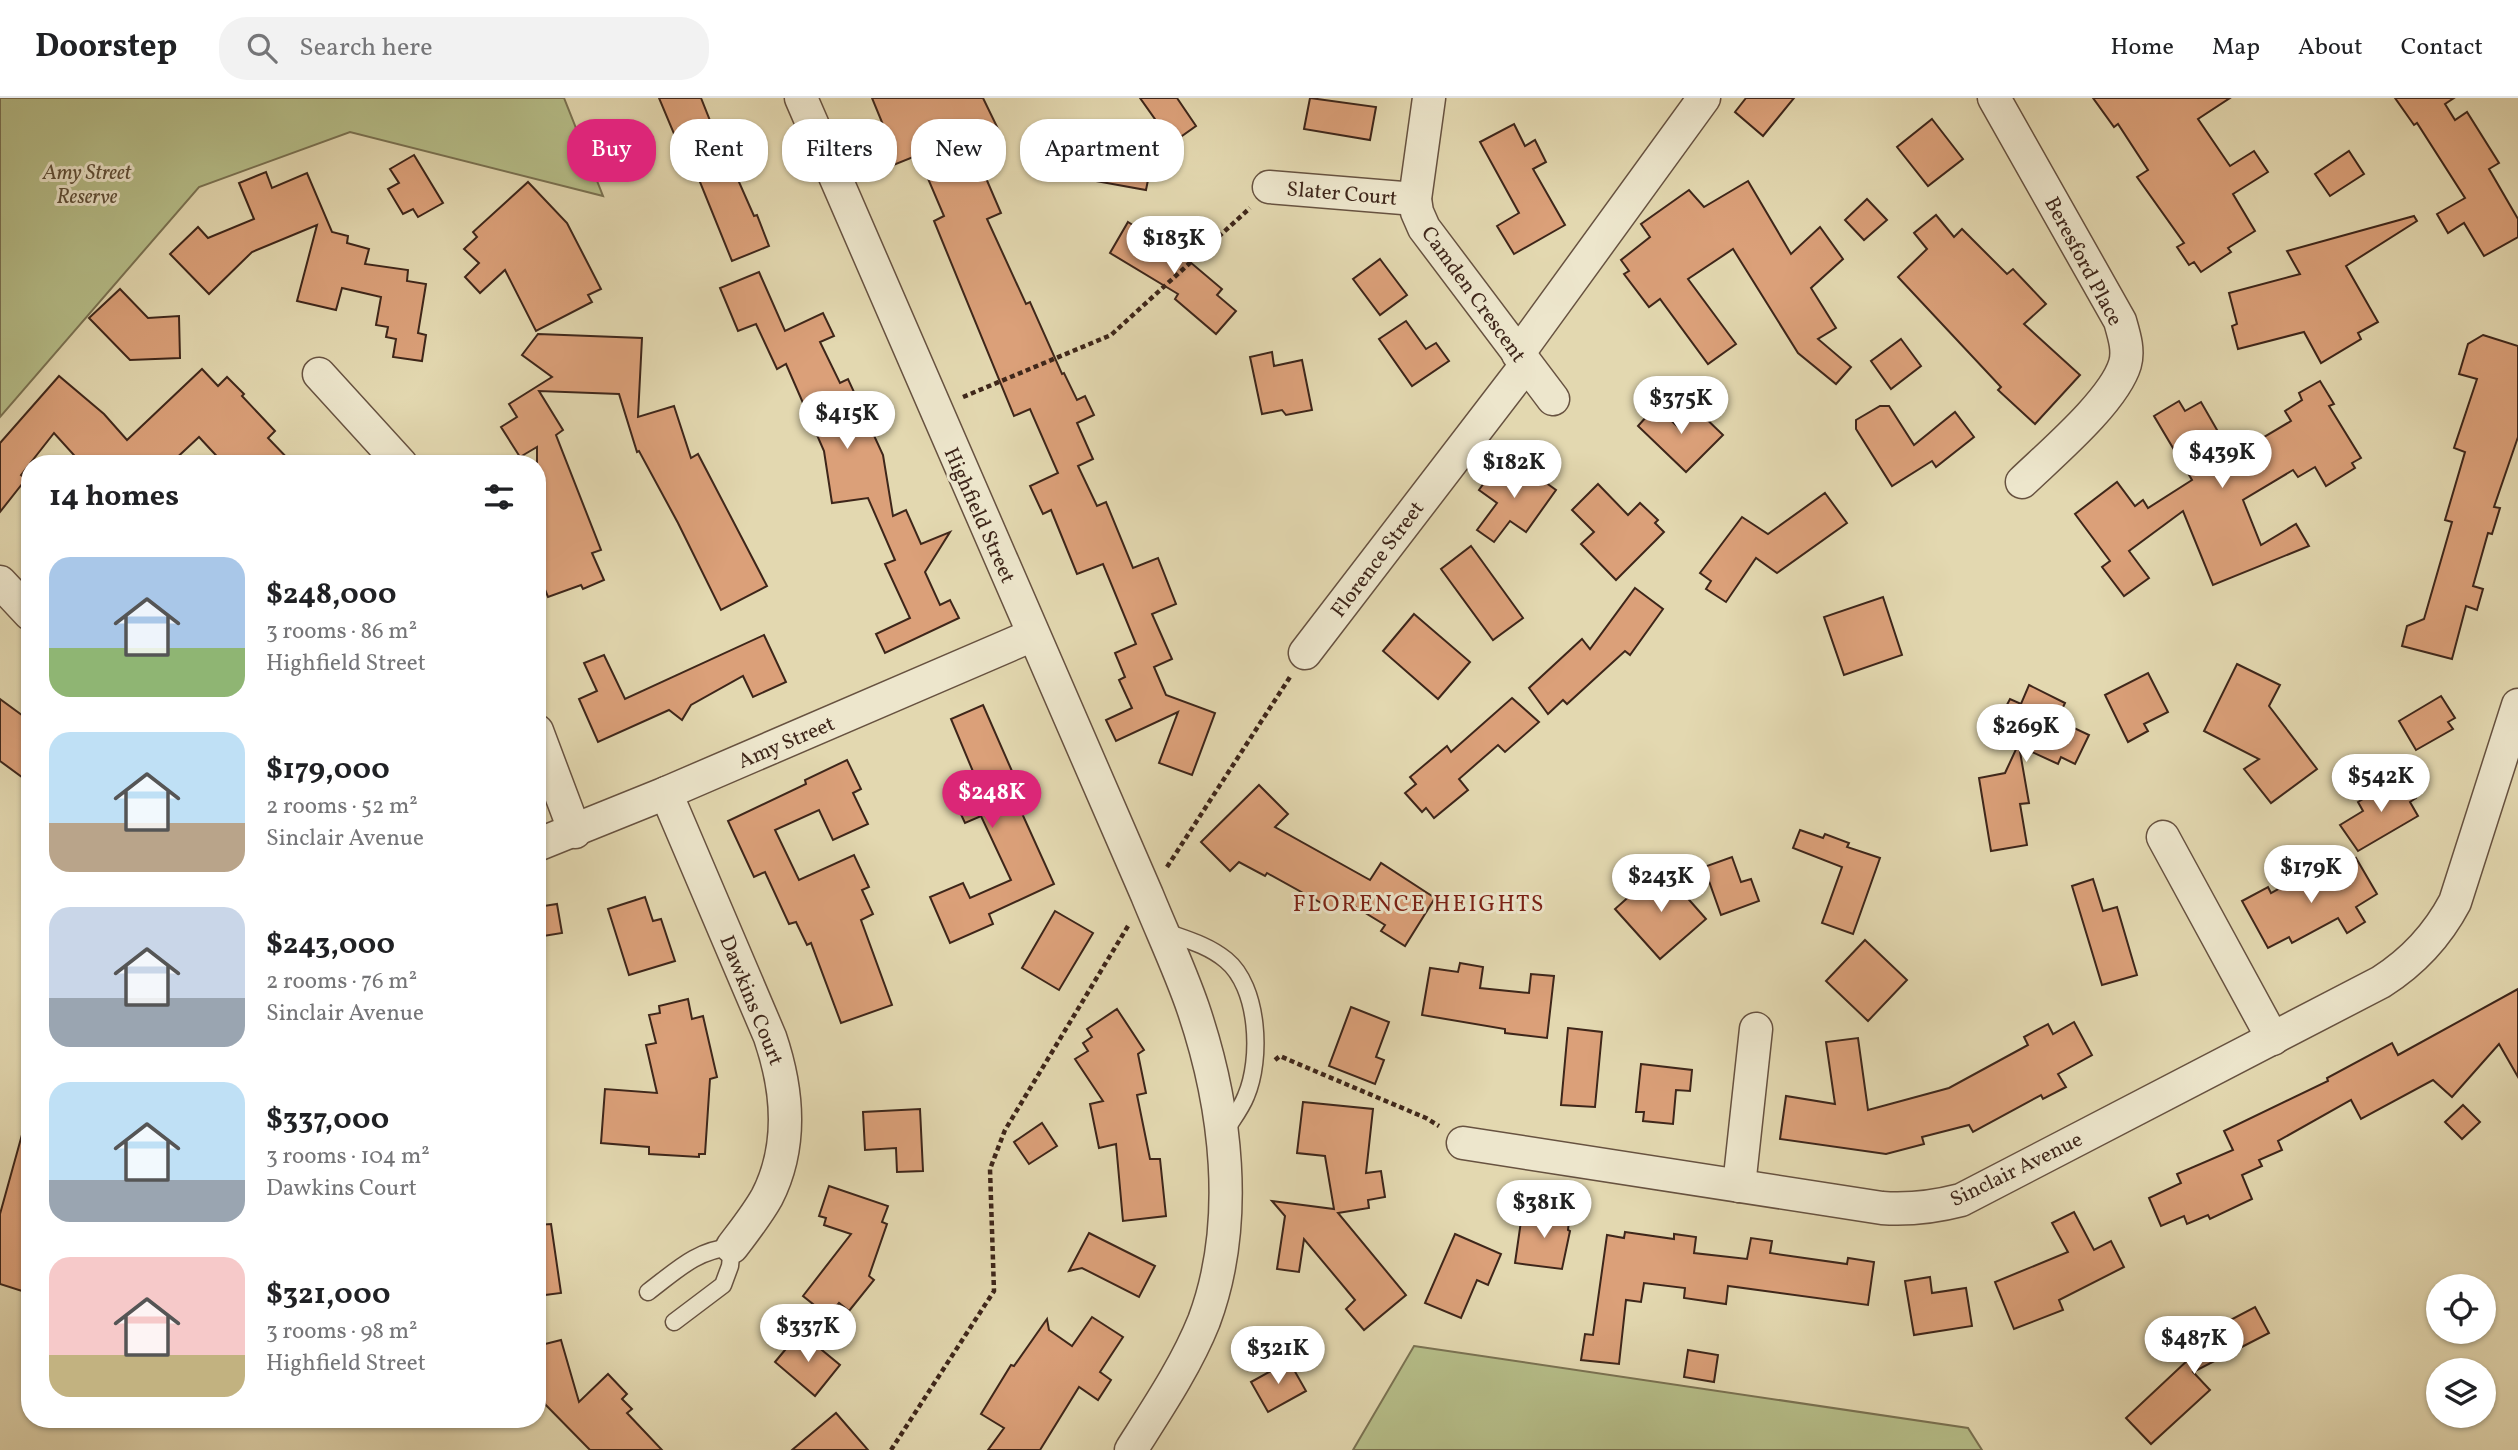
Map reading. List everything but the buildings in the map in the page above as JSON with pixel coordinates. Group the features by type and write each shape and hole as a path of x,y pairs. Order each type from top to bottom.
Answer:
{"street":[{"name":"Highfield Street","path":"801,98 1147,895 1192,1006 1206,1051 1222,1136 1224,1210 1220,1262 1203,1323 1182,1365 1131,1450"},
{"name":"Camden Crescent","path":"1429,98 1415,199 1417,212 1424,228 1553,399"},
{"name":"Florence Street","path":"1305,653 1522,360 1704,98"},
{"name":"Beresford Place","path":"1994,98 2120,321 2126,351 2120,374 2097,408 2022,482"},
{"name":"Slater Court","path":"1269,187 1415,199"},
{"path":"319,373 393,455"},
{"path":"0,582 21,604"},
{"name":"Amy Street","path":"546,842 575,832 1033,635"},
{"name":"Sinclair Avenue","path":"1462,1143 1882,1208 1909,1210 1961,1200 2273,1040 2400,970 2416,956 2444,922 2463,879 2518,705"},
{"path":"546,755 575,832"},
{"name":"Dawkins Court","path":"666,793 769,1037 785,1092 786,1120 776,1173 768,1196 732,1247"},
{"path":"2163,837 2273,1040"},
{"path":"1739,1186 1756,1029"}],"lane":[{"path":"1161,930 1213,951 1228,962 1241,976 1248,995 1254,1017 1254,1063 1246,1096 1222,1136"},
{"path":"648,1292 698,1255 713,1249 732,1247"},
{"name":"Dawkins Court","path":"674,1322 723,1285 730,1266 732,1247"}],"path":[{"path":"934,409 1111,335 1248,211 1269,187"},
{"path":"891,1450 994,1290 990,1169 1005,1130 1147,895 1305,653"},
{"path":"1296,1063 1426,1118 1462,1143"}],"green space":[{"name":"Amy Street Reserve","path":"0,98 564,98 572,119 567,119 567,182 597,182 603,196 350,132 199,187 0,417"},
{"path":"1414,1346 1968,1428 1982,1450 1353,1450"}],"district":[{"name":"FLORENCE HEIGHTS","path":"1419,903"}]}
